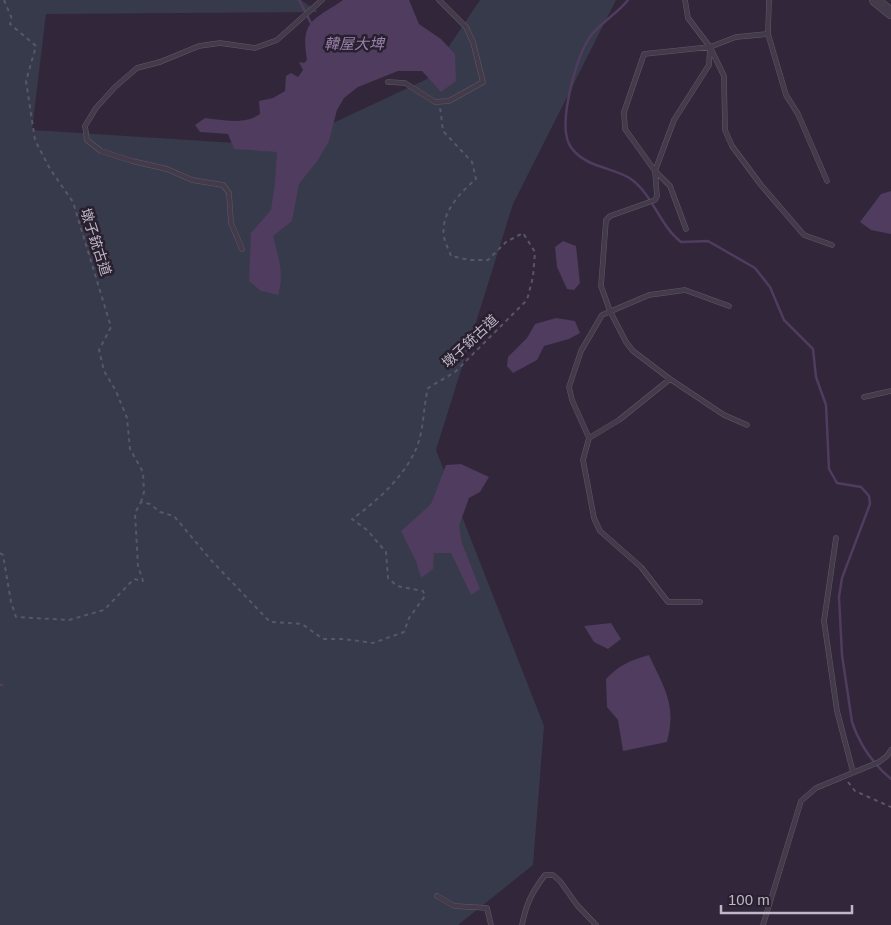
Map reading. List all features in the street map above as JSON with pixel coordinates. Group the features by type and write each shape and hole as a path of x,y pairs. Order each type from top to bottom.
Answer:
{"street":[{"path":"875,0 891,14"}],"lane":[{"path":"242,248 231,223 229,193 223,185 192,180 167,169 102,150 87,140 85,126 109,94 137,68 160,62 182,51 199,46 220,43 255,48 277,40 322,0"},
{"path":"388,82 405,83 435,102 440,102 449,101 483,82 473,42 466,27 439,0"},
{"path":"685,0 688,18 710,47 724,76 725,130 732,146 804,235 832,245"},
{"path":"770,0 768,34 786,95 798,114 827,181"},
{"path":"686,229 670,186 655,172 625,129 624,112 644,54 710,47 736,37 768,34"},
{"path":"710,47 709,65 674,120 655,172 657,196 653,202 621,212 606,220 601,286 610,311 626,342 633,351 670,380 724,415 747,425"},
{"path":"700,602 668,602 641,566 600,532 594,518 583,460 589,438 569,387 581,351 602,316 610,311 649,295 685,290 729,306"},
{"path":"589,438 619,420 670,380"},
{"path":"864,397 891,391"},
{"path":"836,538 824,621 837,711 853,772"},
{"path":"763,925 801,801 816,788 871,766 887,756 891,750"},
{"path":"887,756 891,762"},
{"path":"522,925 526,904 531,893 545,875 553,875 560,880 577,905 596,925"},
{"path":"437,896 454,906 487,908 491,925"}],"path":[{"name":"墩子銃古道","path":"0,553 3,555 11,602 16,617 68,620 104,610 134,579 143,581 138,566 135,513 144,492 143,472 130,449 127,418 116,391 104,371 99,350 111,327 94,265 73,202 50,169 35,140 26,81 36,46 10,24 12,19 4,0"},
{"name":"墩子銃古道","path":"141,502 150,504 160,512 174,516 210,559 270,622 302,624 323,639 344,639 372,643 404,632 409,618 425,596 422,591 397,586 388,578 386,552 367,530 352,519 372,505 409,465 420,437 428,388 454,372 527,300 533,277 535,252 523,233 506,242 488,260 470,260 451,256 443,236 448,211 461,193 476,179 472,162 443,131 440,102"},
{"path":"844,776 855,791 891,807"}],"shaded area":[{"path":"0,0 301,0 318,12 46,14 32,130 284,146 427,79 480,0 616,0 513,204 436,450 544,726 533,865 458,925 0,925"}],"water":[{"name":"韓屋大埤","path":"343,0 409,0 419,24 441,39 455,54 456,81 441,92 422,71 398,71 358,87 344,98 337,110 329,141 318,160 299,184 292,221 273,236 281,273 278,295 261,291 249,281 251,233 271,210 277,152 234,149 228,134 200,132 195,125 205,118 240,121 260,114 259,101 273,98 285,91 286,76 291,73 298,77 303,70 299,62 304,63 307,60 306,37 312,22"},
{"path":"891,191 891,234 871,230 860,222 881,194"},
{"path":"563,241 576,246 580,283 574,290 567,289 557,267 555,247"},
{"path":"556,318 575,321 580,333 569,339 544,346 537,360 513,373 507,366 508,357 527,338 535,324"},
{"path":"461,464 489,477 480,492 469,498 459,526 462,543 480,589 471,595 451,553 434,553 433,569 421,578 416,561 401,531 431,504 446,465"},
{"path":"611,623 621,639 608,649 594,642 584,626"},
{"path":"649,655 664,687 670,706 670,729 667,742 623,751 618,720 607,707 606,679 626,664"}],"waterway":[{"path":"299,0 312,25"},
{"path":"628,0 594,32 580,57 575,70 567,111 566,133 568,142 572,149 582,158 625,175 639,186 667,228 681,242 708,241 755,268 770,287 784,320 813,349 816,377 826,405 829,469 837,483 861,487 869,496 870,504 842,578 839,597 842,655 855,731 867,754 891,779"}]}
